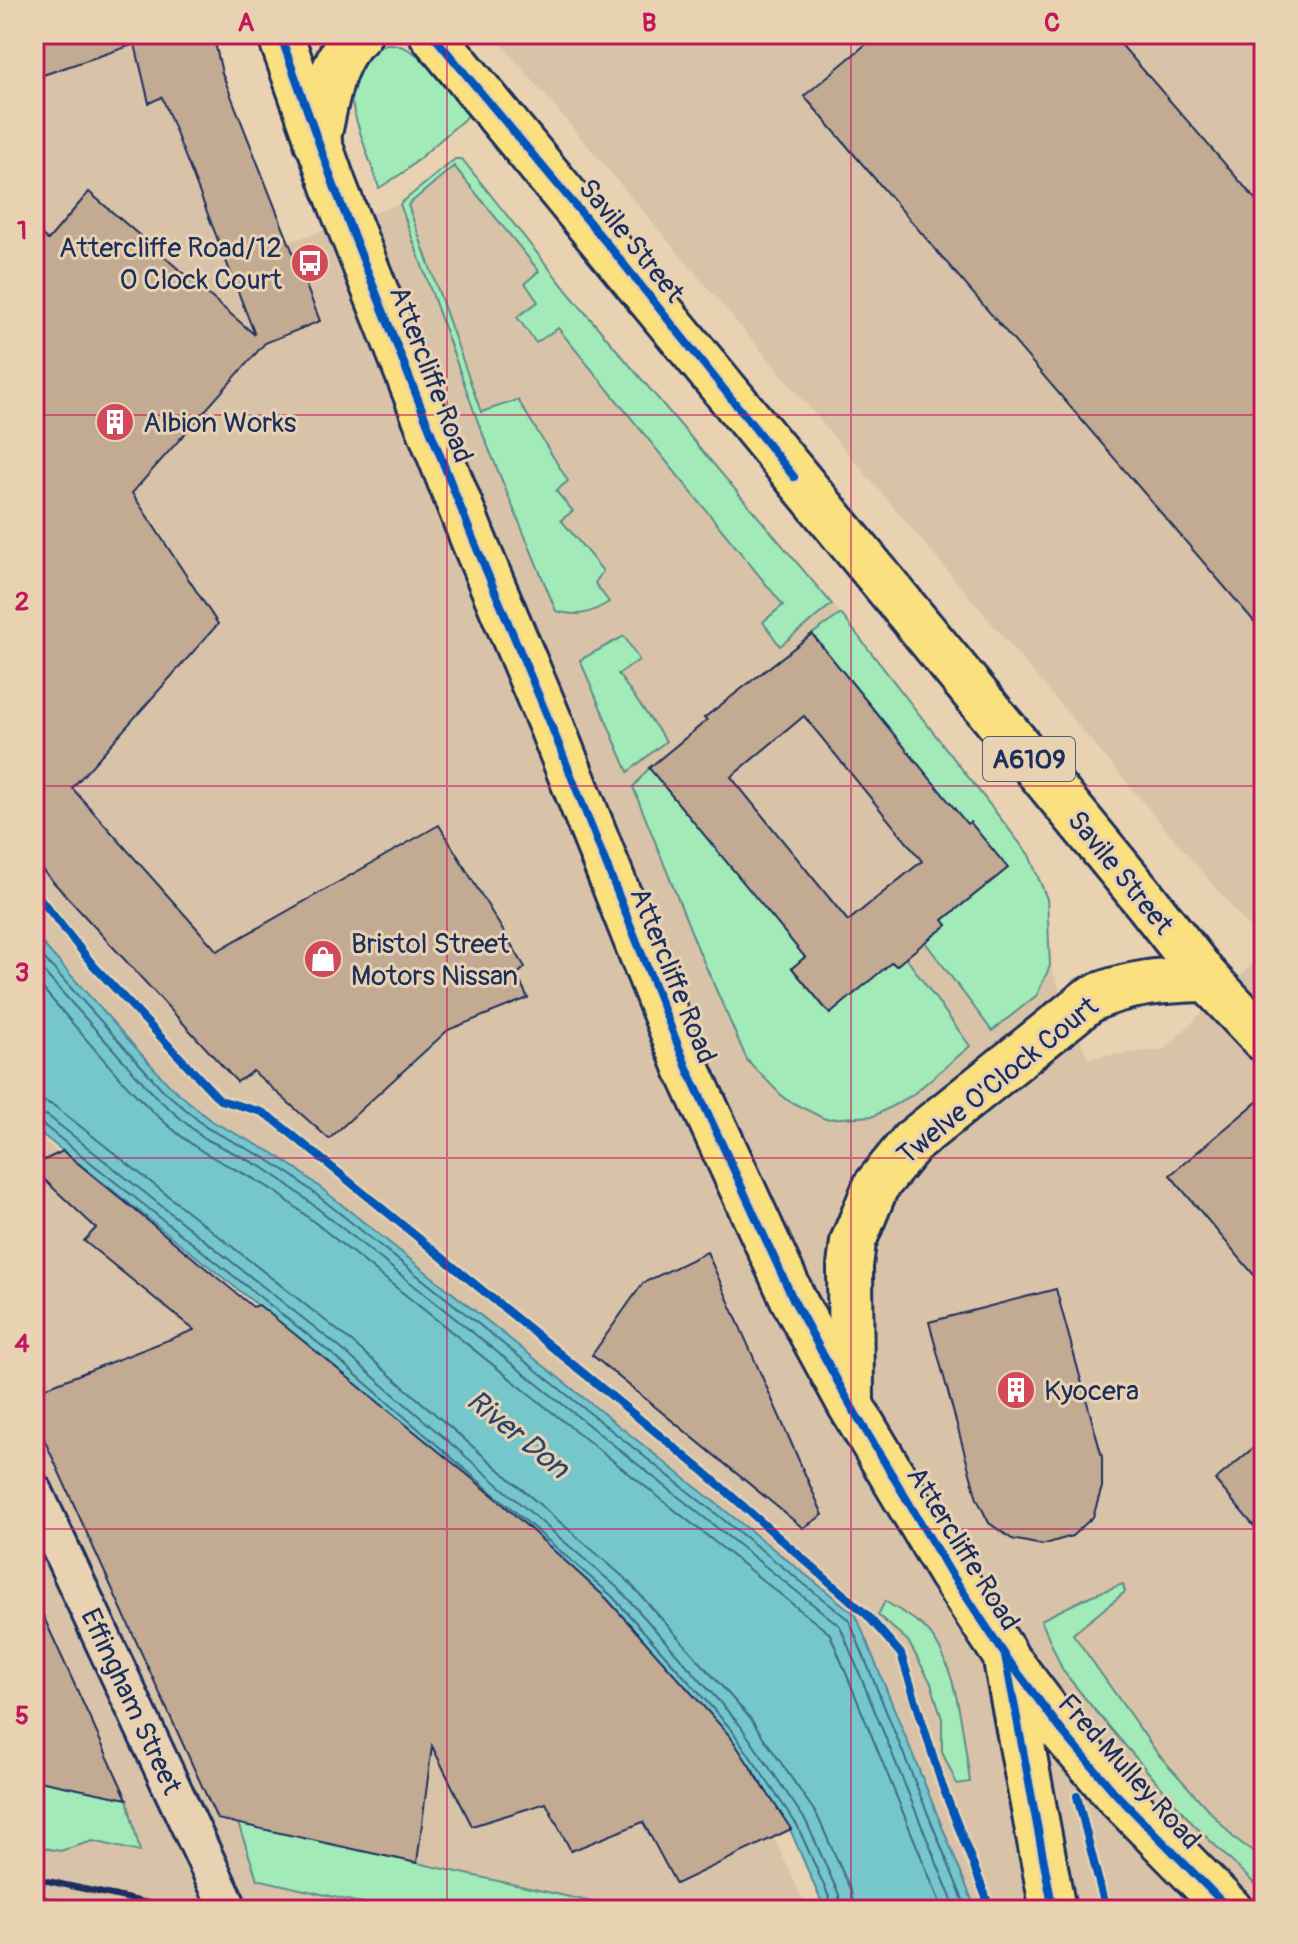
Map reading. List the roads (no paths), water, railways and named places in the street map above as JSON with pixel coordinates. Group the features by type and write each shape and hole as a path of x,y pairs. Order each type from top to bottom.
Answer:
{"main road":[{"name":"Attercliffe Road","path":"280,34 317,142 473,539 687,1068 794,1301 851,1406 950,1572 1005,1655 1053,1910"},
{"path":"317,142 340,58 359,34"},
{"name":"Savile Street","path":"432,34 1207,979 1264,1039"},
{"name":"Twelve O'Clock Court","path":"851,1406 850,1266 853,1242 876,1186 904,1151 1089,1000 1136,984 1207,979"},
{"name":"Fred Mulley Road","path":"1005,1655 1062,1731 1115,1793 1230,1910"}],"street":[{"name":"Effingham Street","path":"34,1492 229,1910"}],"water":[{"name":"River Don","path":"34,934 168,1084 211,1121 297,1169 856,1615 976,1910 825,1910 790,1829 606,1601 327,1360 34,1128"}],"railway":[{"path":"34,1878 180,1910"},
{"path":"34,1897 100,1910"}],"place":[{"name":"Attercliffe Road/12 O Clock Court","path":"310,263"},
{"name":"Albion Works","path":"115,422"},
{"name":"Bristol Street Motors Nissan","path":"323,959"},
{"name":"Kyocera","path":"1016,1390"}]}
